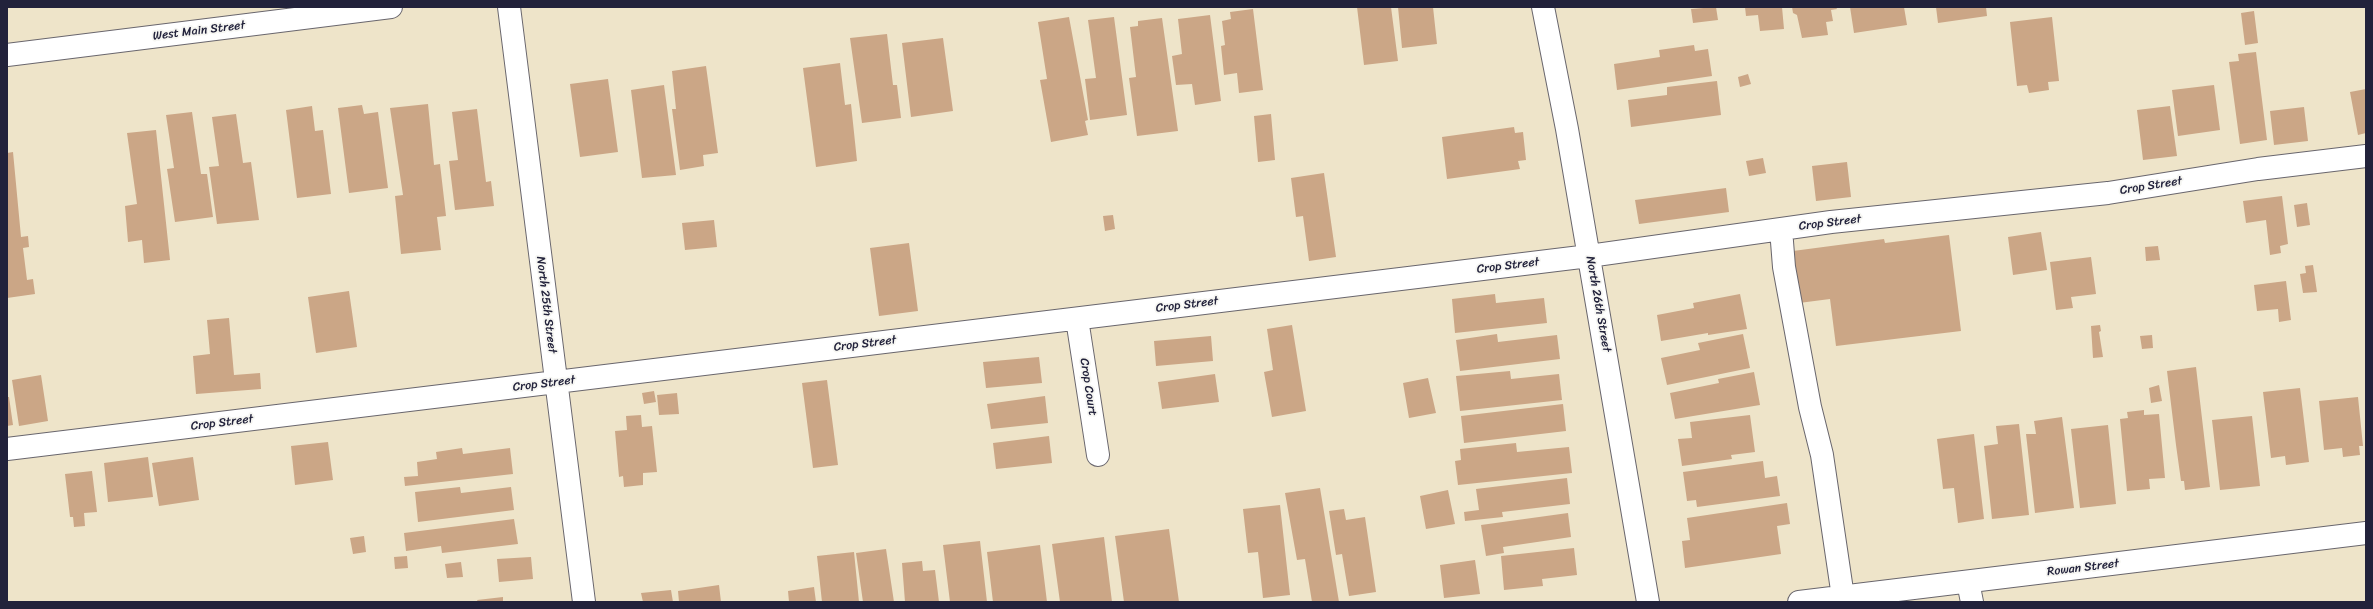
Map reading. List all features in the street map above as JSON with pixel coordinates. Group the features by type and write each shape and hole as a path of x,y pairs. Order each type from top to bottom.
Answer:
{"street":[{"name":"West Main Street","path":"7,55 391,7"},
{"name":"North 25th Street","path":"509,7 584,602"},
{"name":"North 26th Street","path":"1543,7 1589,256 1648,602"},
{"name":"Crop Street","path":"7,449 1589,256 1781,229 2108,193 2258,169 2366,156"},
{"path":"1781,229 1784,267 1810,407 1822,455 1843,597"},
{"name":"Crop Court","path":"1077,319 1098,455"},
{"name":"Rowan Street","path":"1800,602 1843,597 1970,592 2366,533"}],"building":[{"path":"1357,7 1391,7 1398,61 1364,65"},
{"path":"1398,7 1433,7 1437,44 1402,48"},
{"path":"1716,7 1718,20 1693,23 1691,9"},
{"path":"1745,7 1782,7 1784,29 1760,31 1758,15 1746,16"},
{"path":"1792,7 1836,7 1837,9 1831,10 1833,21 1826,22 1828,35 1802,38 1797,15 1793,13"},
{"path":"1850,7 1904,7 1907,25 1854,33"},
{"path":"1936,7 1986,7 1987,16 1938,23"},
{"path":"1253,9 1263,90 1239,93 1237,73 1224,75 1221,46 1225,45 1222,21 1231,19 1230,12"},
{"path":"2254,11 2258,43 2245,45 2241,13"},
{"path":"1210,15 1221,101 1195,105 1192,84 1176,85 1172,56 1182,54 1178,19"},
{"path":"1069,17 1088,120 1085,121 1088,135 1051,142 1040,80 1047,79 1038,22"},
{"path":"1114,17 1127,115 1090,120 1085,79 1096,78 1088,20"},
{"path":"2052,17 2059,81 2048,82 2049,90 2029,93 2027,85 2017,86 2010,22"},
{"path":"1162,18 1178,131 1137,136 1129,78 1136,77 1130,27 1138,26 1138,21"},
{"path":"887,34 893,85 897,85 901,118 862,123 850,38"},
{"path":"943,38 953,111 911,117 902,43"},
{"path":"1694,45 1695,51 1708,49 1712,76 1617,90 1614,64 1660,57 1659,50"},
{"path":"2256,52 2267,140 2240,144 2229,62 2239,61 2238,54"},
{"path":"840,63 845,105 851,104 857,161 816,167 803,68"},
{"path":"706,66 718,153 703,155 704,166 680,170 672,109 676,109 672,71"},
{"path":"1748,74 1751,84 1740,87 1738,77"},
{"path":"608,79 618,152 580,157 570,84"},
{"path":"1717,81 1721,115 1631,127 1628,100 1667,95 1667,87"},
{"path":"664,85 676,175 642,178 631,90"},
{"path":"2214,85 2220,130 2178,136 2172,90"},
{"path":"2366,89 2366,133 2358,135 2350,92"},
{"path":"428,104 434,165 440,164 446,216 437,217 441,250 401,254 395,196 403,195 390,108"},
{"path":"362,105 364,114 378,112 388,188 349,193 338,108"},
{"path":"312,106 315,131 323,130 331,194 297,198 286,110"},
{"path":"2170,106 2177,156 2143,160 2137,110"},
{"path":"2304,107 2308,141 2274,145 2270,111"},
{"path":"477,109 486,182 491,181 494,206 455,210 449,161 458,160 452,112"},
{"path":"192,112 201,174 207,174 213,217 175,222 167,169 174,168 166,115"},
{"path":"236,114 243,163 251,162 259,220 217,224 209,167 219,166 212,117"},
{"path":"1271,114 1275,160 1258,162 1254,116"},
{"path":"1514,127 1515,133 1523,132 1526,160 1518,161 1520,169 1447,179 1442,137"},
{"path":"156,130 170,260 144,263 142,240 128,242 125,206 137,204 127,133"},
{"path":"13,152 21,237 28,236 29,247 23,248 27,280 33,279 35,294 7,298 7,153"},
{"path":"1763,158 1766,173 1749,176 1746,161"},
{"path":"1847,162 1851,197 1816,201 1812,166"},
{"path":"1324,173 1336,257 1309,261 1303,216 1296,217 1291,178"},
{"path":"1726,188 1729,212 1639,224 1635,200"},
{"path":"2282,196 2288,244 2280,246 2281,253 2270,255 2266,220 2246,223 2243,201"},
{"path":"2307,203 2310,225 2297,227 2294,205"},
{"path":"1113,215 1115,229 1105,231 1103,216"},
{"path":"714,220 717,247 685,250 682,223"},
{"path":"2041,232 2047,270 2013,275 2008,237"},
{"path":"1949,235 1961,331 1836,346 1830,299 1799,303 1793,251 1884,239 1885,243"},
{"path":"909,243 918,311 879,316 870,248"},
{"path":"2158,246 2160,260 2146,261 2145,247"},
{"path":"2091,257 2096,294 2071,297 2073,308 2056,310 2050,262"},
{"path":"2313,265 2317,292 2303,293 2300,274 2306,273 2305,266"},
{"path":"2286,281 2291,320 2279,322 2278,309 2257,311 2254,285"},
{"path":"349,291 357,347 316,353 308,297"},
{"path":"1495,294 1496,303 1544,298 1547,323 1455,333 1452,299"},
{"path":"1740,294 1747,329 1708,335 1708,333 1661,341 1657,315 1694,308 1693,303"},
{"path":"229,318 234,375 260,373 261,389 196,394 193,356 210,354 207,320"},
{"path":"1292,325 1306,411 1272,417 1264,372 1273,370 1267,329"},
{"path":"2100,325 2101,331 2099,332 2103,357 2093,358 2091,326"},
{"path":"1497,334 1498,342 1557,335 1560,359 1460,371 1456,340"},
{"path":"1743,334 1750,368 1667,385 1661,358 1700,350 1698,343"},
{"path":"2152,335 2153,348 2142,349 2140,336"},
{"path":"1211,336 1213,361 1156,366 1154,341"},
{"path":"1039,357 1042,383 986,388 983,362"},
{"path":"2196,367 2210,487 2185,490 2184,481 2181,481 2167,371"},
{"path":"1510,371 1511,379 1559,374 1562,400 1460,411 1456,376"},
{"path":"1754,372 1760,405 1675,419 1670,393 1719,383 1718,379"},
{"path":"1215,374 1219,402 1162,409 1158,382"},
{"path":"41,375 48,421 19,426 12,380"},
{"path":"1428,378 1436,413 1409,418 1403,383"},
{"path":"827,380 838,465 813,468 802,383"},
{"path":"2159,385 2162,401 2151,403 2149,388"},
{"path":"2300,388 2309,462 2286,465 2285,456 2271,458 2263,392"},
{"path":"654,391 656,402 644,404 642,393"},
{"path":"677,393 679,414 659,415 657,395"},
{"path":"1045,396 1048,423 991,429 987,404"},
{"path":"7,397 9,397 13,425 7,426"},
{"path":"2358,397 2363,446 2359,446 2360,455 2343,457 2342,448 2324,450 2319,401"},
{"path":"1563,404 1566,431 1464,443 1461,416"},
{"path":"2144,410 2144,415 2159,414 2165,478 2149,479 2150,489 2127,491 2120,419 2128,418 2127,412"},
{"path":"641,415 642,427 652,426 657,472 643,473 643,485 624,487 623,476 619,477 615,431 627,430 626,416"},
{"path":"1750,415 1755,452 1731,455 1732,459 1682,466 1678,439 1692,438 1690,422"},
{"path":"2252,416 2260,486 2220,490 2212,420"},
{"path":"2062,417 2074,508 2035,513 2026,434 2036,434 2034,421"},
{"path":"2019,424 2029,515 1992,519 1984,446 1998,444 1996,426"},
{"path":"2108,425 2116,504 2080,508 2071,429"},
{"path":"1974,434 1984,519 1958,523 1954,488 1943,489 1937,439"},
{"path":"1049,436 1052,463 996,469 993,443"},
{"path":"328,442 333,480 295,485 291,446"},
{"path":"1516,443 1517,452 1569,447 1572,473 1458,485 1455,461 1461,460 1460,449"},
{"path":"462,448 463,454 510,448 513,474 405,486 404,477 418,476 417,462 437,459 436,452"},
{"path":"148,457 153,497 108,502 104,463"},
{"path":"193,457 199,500 159,506 152,463"},
{"path":"1763,461 1765,478 1777,476 1780,496 1697,507 1696,500 1687,501 1683,472"},
{"path":"92,471 97,512 84,513 85,526 74,527 73,517 70,517 65,474"},
{"path":"1567,478 1570,504 1502,512 1503,517 1465,521 1464,512 1479,510 1476,489"},
{"path":"460,487 461,493 511,487 514,510 418,522 415,492"},
{"path":"1320,488 1339,602 1312,602 1305,559 1297,560 1285,493"},
{"path":"1448,490 1455,524 1426,529 1420,496"},
{"path":"1787,503 1790,524 1777,526 1781,554 1685,568 1682,541 1690,540 1687,518"},
{"path":"1280,505 1290,595 1263,598 1258,552 1248,553 1243,509"},
{"path":"1344,509 1346,520 1365,517 1376,592 1349,596 1342,554 1336,555 1329,511"},
{"path":"1568,513 1571,537 1503,547 1504,553 1486,556 1481,525"},
{"path":"514,519 518,544 442,553 441,546 406,551 404,533"},
{"path":"1169,529 1179,602 1124,602 1115,536"},
{"path":"364,536 366,552 353,554 350,538"},
{"path":"1104,537 1112,602 1060,602 1052,544"},
{"path":"980,541 987,602 950,602 943,545"},
{"path":"1040,545 1047,602 993,602 987,552"},
{"path":"1574,548 1577,575 1542,579 1543,586 1504,590 1501,556"},
{"path":"886,549 894,602 863,602 856,553"},
{"path":"854,552 859,602 822,602 817,556"},
{"path":"407,556 408,568 395,569 394,557"},
{"path":"531,557 533,579 499,582 497,559"},
{"path":"1475,560 1480,594 1444,598 1440,565"},
{"path":"922,561 923,571 935,570 939,602 905,602 902,563"},
{"path":"461,562 463,577 447,578 445,564"},
{"path":"719,585 721,602 679,602 678,591"},
{"path":"814,587 816,602 789,602 788,591"},
{"path":"671,590 673,602 643,602 641,593"},
{"path":"503,597 503,602 478,602 477,600"}]}
